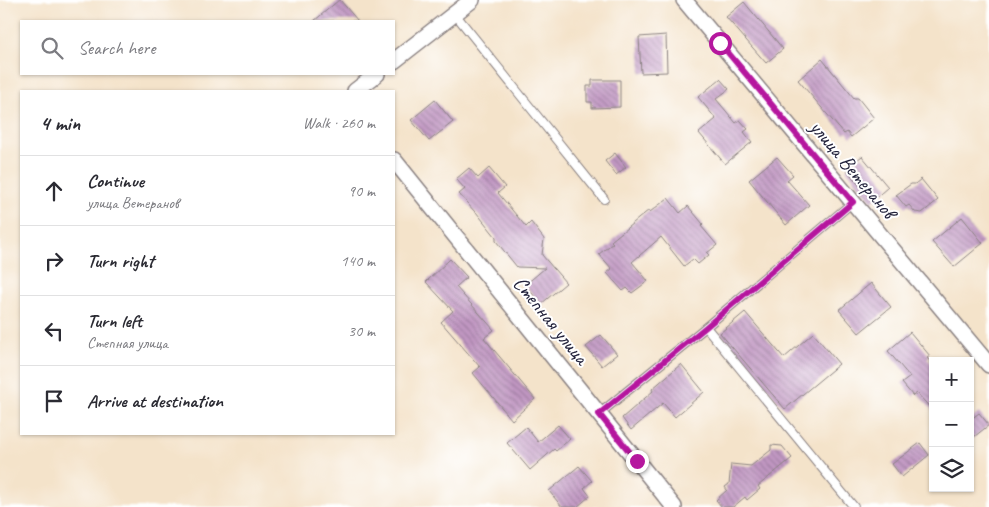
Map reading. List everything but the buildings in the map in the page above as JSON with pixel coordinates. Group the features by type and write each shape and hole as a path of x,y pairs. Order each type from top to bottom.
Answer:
{"street":[{"path":"395,60 472,0"},
{"name":"улица Ветеранов","path":"684,0 989,365"},
{"path":"356,90 376,75"},
{"name":"Степная улица","path":"395,161 674,507"}],"lane":[{"path":"455,14 604,199"},
{"path":"599,414 706,327 853,202"},
{"path":"706,327 854,507"}],"route":[{"path":"637,461 599,414 706,327 853,202 720,43"}]}
